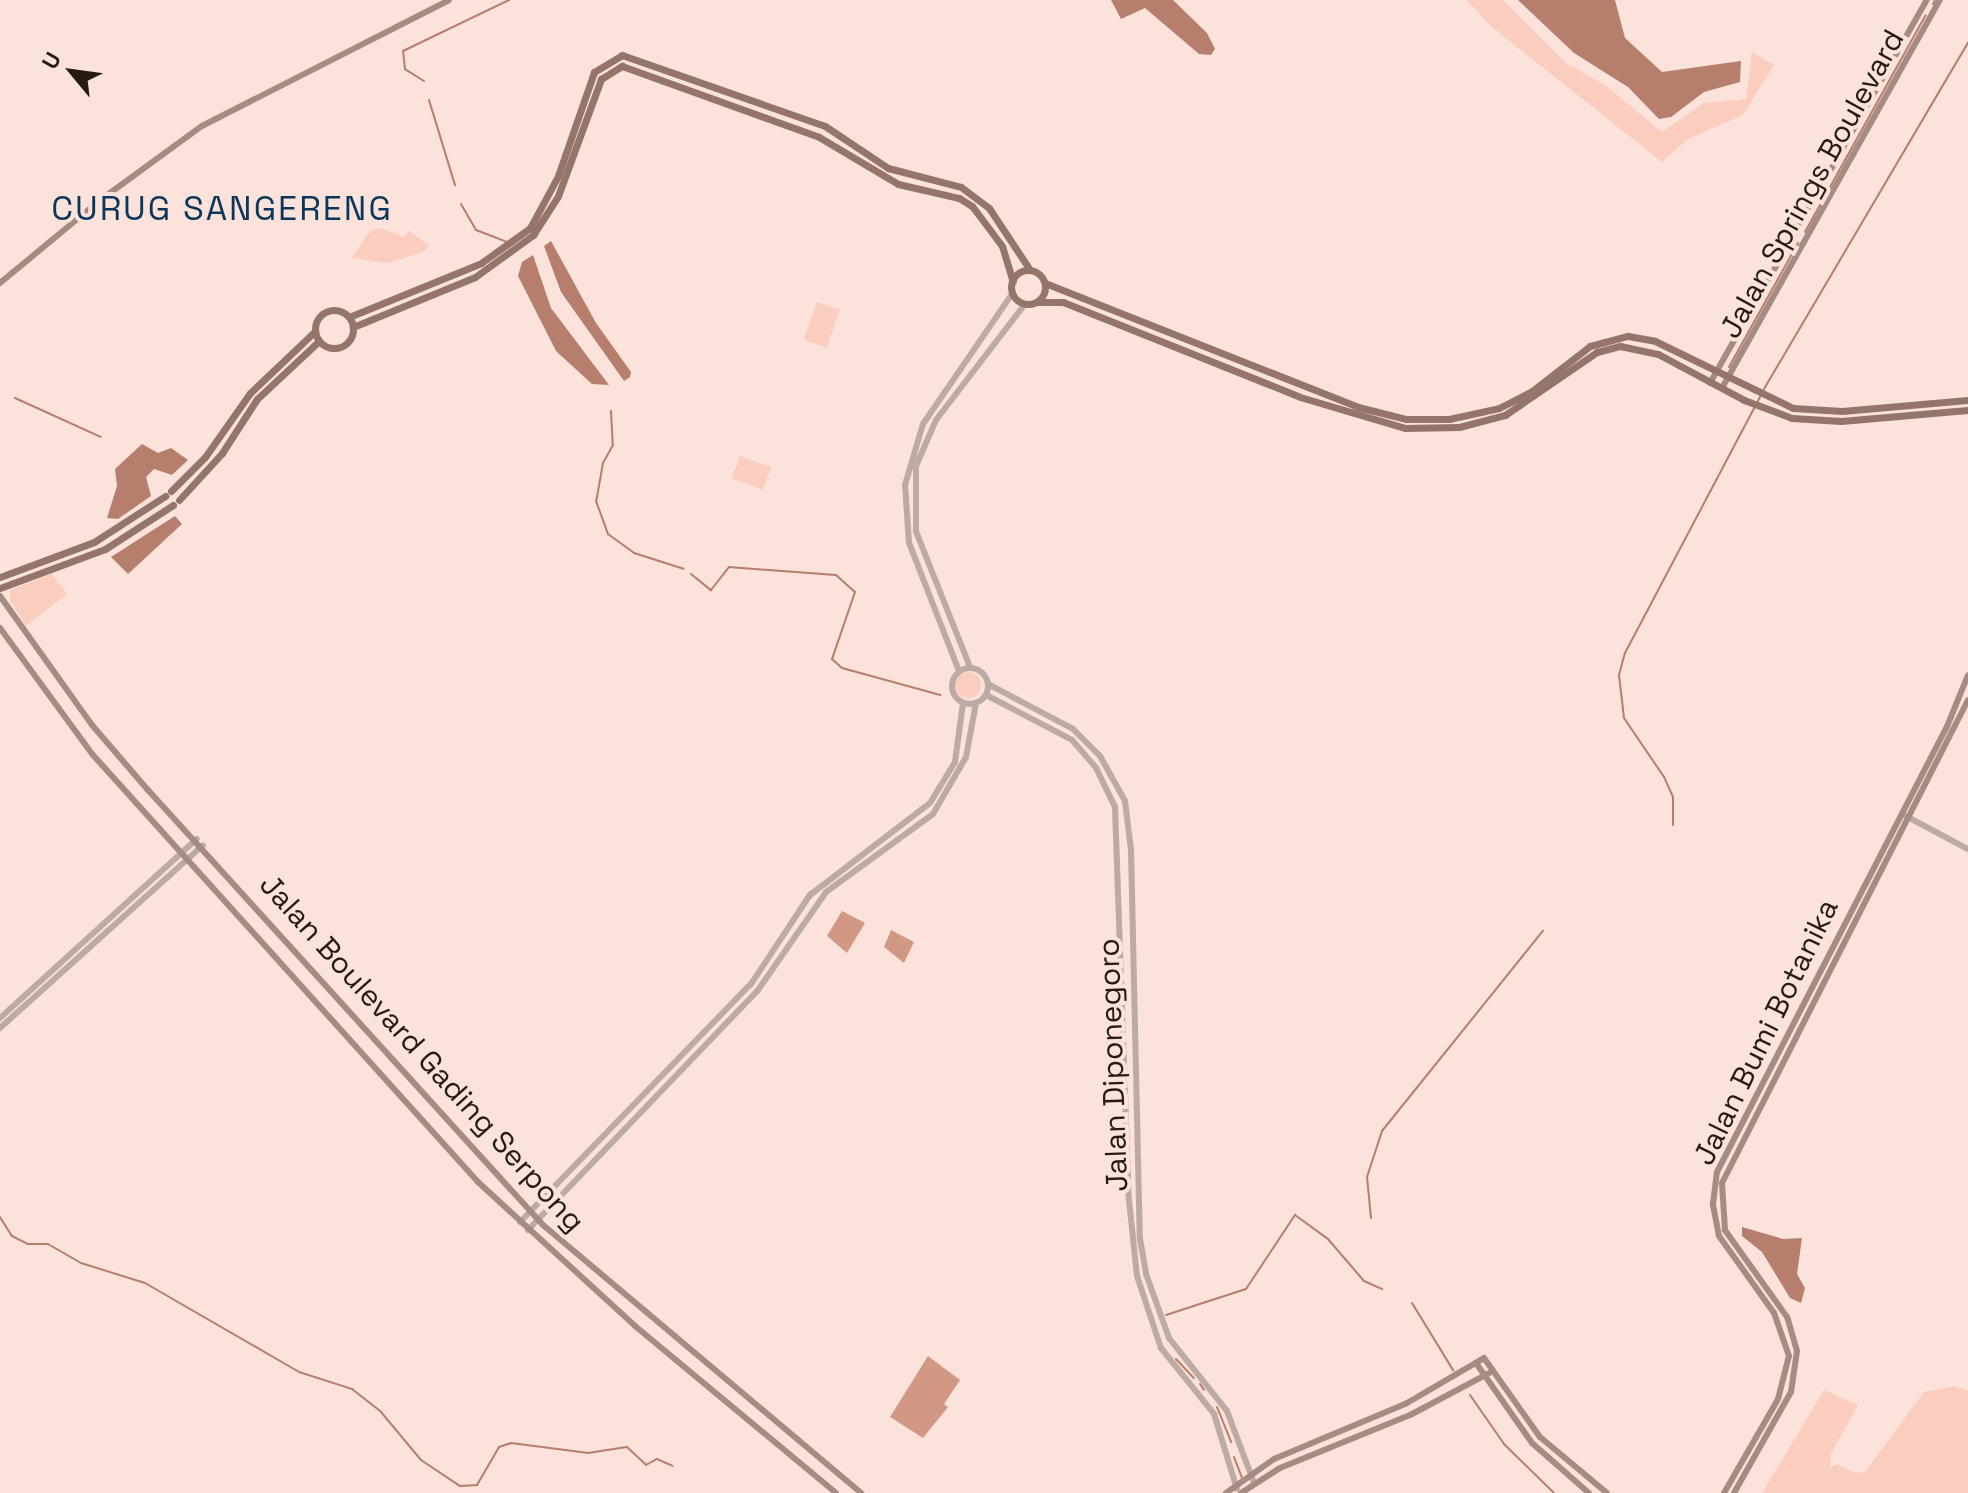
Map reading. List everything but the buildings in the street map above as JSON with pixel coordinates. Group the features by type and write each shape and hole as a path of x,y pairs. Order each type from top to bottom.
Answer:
{"main road":[{"path":"0,283 99,201 202,126 449,0"},
{"name":"Jalan Springs Boulevard","path":"1722,388 1940,0"},
{"path":"1925,3 1934,12"},
{"name":"Jalan Springs Boulevard","path":"1710,383 1925,3"},
{"path":"349,317 481,263 530,228 558,176 594,72 617,56 641,60 835,131 888,168 967,190 997,217 1030,270 1045,283 1154,330 1374,413 1435,420 1500,412 1590,346 1617,337 1655,341 1771,401 1842,411 1968,400"},
{"path":"319,341 341,347 353,327 475,277 533,235 558,196 601,79 617,67 630,66 846,150 887,180 944,192 972,206 1002,246 1013,281 1012,294 1025,304 1063,302 1150,339 1386,425 1445,428 1500,412 1611,347 1644,348 1746,402 1766,410 1826,421 1968,410"},
{"path":"764,116 767,106"},
{"path":"1795,234 1806,240"},
{"path":"1013,281 1030,270"},
{"path":"1037,302 1045,283"},
{"path":"0,577 94,542 168,493 205,457 269,372 315,331 326,312 341,311 349,317 353,327"},
{"path":"1150,339 1154,330"},
{"path":"315,331 319,341"},
{"path":"0,588 105,549 176,503 222,453 265,390 319,341"},
{"name":"Jalan Boulevard Gading Serpong","path":"0,596 92,725 530,1210 861,1493"},
{"name":"Jalan Boulevard Gading Serpong","path":"0,628 93,755 184,851 478,1182 643,1332 836,1493"},
{"name":"Jalan Bumi Botanika","path":"1734,1493 1796,1376 1792,1328 1719,1236 1714,1182 1827,954 1902,814 1968,675"},
{"path":"68,693 84,719 79,726 69,725"},
{"name":"Jalan Bumi Botanika","path":"1724,1493 1787,1375 1782,1327 1725,1230 1722,1183 1968,700"},
{"path":"92,725 80,732 93,755"},
{"path":"1827,954 1836,957"},
{"path":"630,1319 640,1306"},
{"path":"643,1332 655,1319"},
{"path":"1226,1493 1249,1474 1440,1386 1484,1358 1540,1437 1607,1493"},
{"path":"1476,1363 1532,1443 1589,1493"},
{"path":"1241,1493 1254,1483 1447,1398 1493,1371"},
{"path":"1440,1386 1447,1398"},
{"path":"800,1462 811,1461 812,1451"},
{"path":"817,1477 818,1468 829,1466"}],"street":[{"path":"959,671 912,554 905,485 923,424 1012,294"},
{"path":"970,667 920,547 914,486 927,436 968,376 1025,304"},
{"path":"960,370 968,376"},
{"path":"905,485 914,486"},
{"path":"520,1222 751,984 821,884 904,828 930,803 955,762 963,703 951,685 959,671 970,667 979,669 988,684 986,695 976,703 963,703"},
{"name":"Jalan Diponegoro","path":"988,684 1073,729 1115,781 1125,801 1131,850 1124,1054 1131,1241 1152,1329 1171,1364 1209,1404 1226,1449 1235,1485 1241,1493"},
{"name":"Jalan Diponegoro","path":"986,695 1059,729 1088,756 1106,785 1118,817 1134,1054 1140,1239 1163,1326 1182,1356 1221,1399 1254,1483"},
{"path":"528,1230 758,990 826,892 933,814 966,757 976,703"},
{"path":"1106,785 1115,781"},
{"path":"1902,814 1968,849"},
{"path":"0,1018 197,839"},
{"path":"0,1028 203,845"},
{"path":"1120,851 1131,850"},
{"path":"1124,1054 1134,1054"},
{"path":"1131,1241 1140,1239"},
{"path":"1171,1364 1182,1356"},
{"path":"1226,1449 1239,1446"}],"shaded area":[{"path":"1111,0 1173,0 1207,33 1215,49 1211,55 1199,54 1145,8 1121,19"},
{"path":"1466,0 1503,0 1566,63 1605,85 1662,132 1704,103 1746,99 1752,52 1774,65 1743,115 1688,139 1662,162 1493,28"},
{"path":"1518,0 1615,0 1625,38 1662,72 1741,61 1740,82 1704,92 1671,117 1659,119 1628,87 1574,53"},
{"path":"380,228 404,237 409,231 429,245 425,251 388,263 352,258 370,231"},
{"path":"551,241 596,323 631,372 624,381 561,292 544,246"},
{"path":"533,255 551,308 609,385 592,384 556,351 518,276 522,262"},
{"path":"817,302 840,310 827,348 804,340"},
{"path":"142,444 158,453 171,448 188,460 172,475 154,469 146,477 151,496 118,519 107,518 117,486 115,469"},
{"path":"740,456 771,467 763,490 732,479"},
{"path":"175,516 182,524 128,574 111,557"},
{"path":"52,574 67,594 26,626 10,600 10,590"},
{"path":"968,672 977,676 981,685 977,694 968,698 959,694 955,685 959,676"},
{"path":"842,911 865,923 847,953 827,936"},
{"path":"891,930 914,942 904,963 884,947"},
{"path":"1742,1227 1783,1239 1802,1238 1797,1274 1805,1288 1801,1303 1790,1298 1762,1252 1742,1236"},
{"path":"928,1356 960,1380 944,1404 948,1407 923,1438 890,1417"},
{"path":"1955,1386 1968,1391 1968,1493 1762,1493 1824,1390 1858,1405 1831,1454 1830,1468 1837,1464 1855,1473 1865,1472 1924,1392"}],"waterway":[{"path":"424,81 405,69 403,51 509,0"},
{"path":"1933,4 1935,0"},
{"path":"1805,232 1926,15"},
{"path":"1764,389 1968,43"},
{"path":"429,100 455,185"},
{"path":"461,204 476,230 507,242"},
{"path":"1729,367 1798,243"},
{"path":"1673,825 1673,797 1664,777 1624,718 1619,675 1625,653 1761,395"},
{"path":"15,398 101,437"},
{"path":"611,411 613,445 603,463 596,501 608,534 634,553 684,569"},
{"path":"691,574 711,590 729,567 836,575 855,592 832,659 842,668 940,695"},
{"path":"1371,1218 1367,1177 1382,1131 1543,931"},
{"path":"1166,1315 1246,1289 1295,1215 1328,1239 1364,1281 1382,1289"},
{"path":"0,1217 12,1236 28,1244 48,1244 81,1263 145,1283 299,1372 352,1389 381,1412 421,1460 460,1486 477,1485 499,1447 511,1443 588,1453 627,1447 646,1465 657,1459 673,1466"},
{"path":"1412,1303 1453,1370"},
{"path":"1176,1359 1194,1378"},
{"path":"1200,1384 1204,1390"},
{"path":"1470,1395 1504,1444 1554,1493"},
{"path":"1217,1407 1231,1442"},
{"path":"1234,1457 1242,1478"}],"district":[{"name":"CURUG SANGERENG","path":"222,209"}]}
